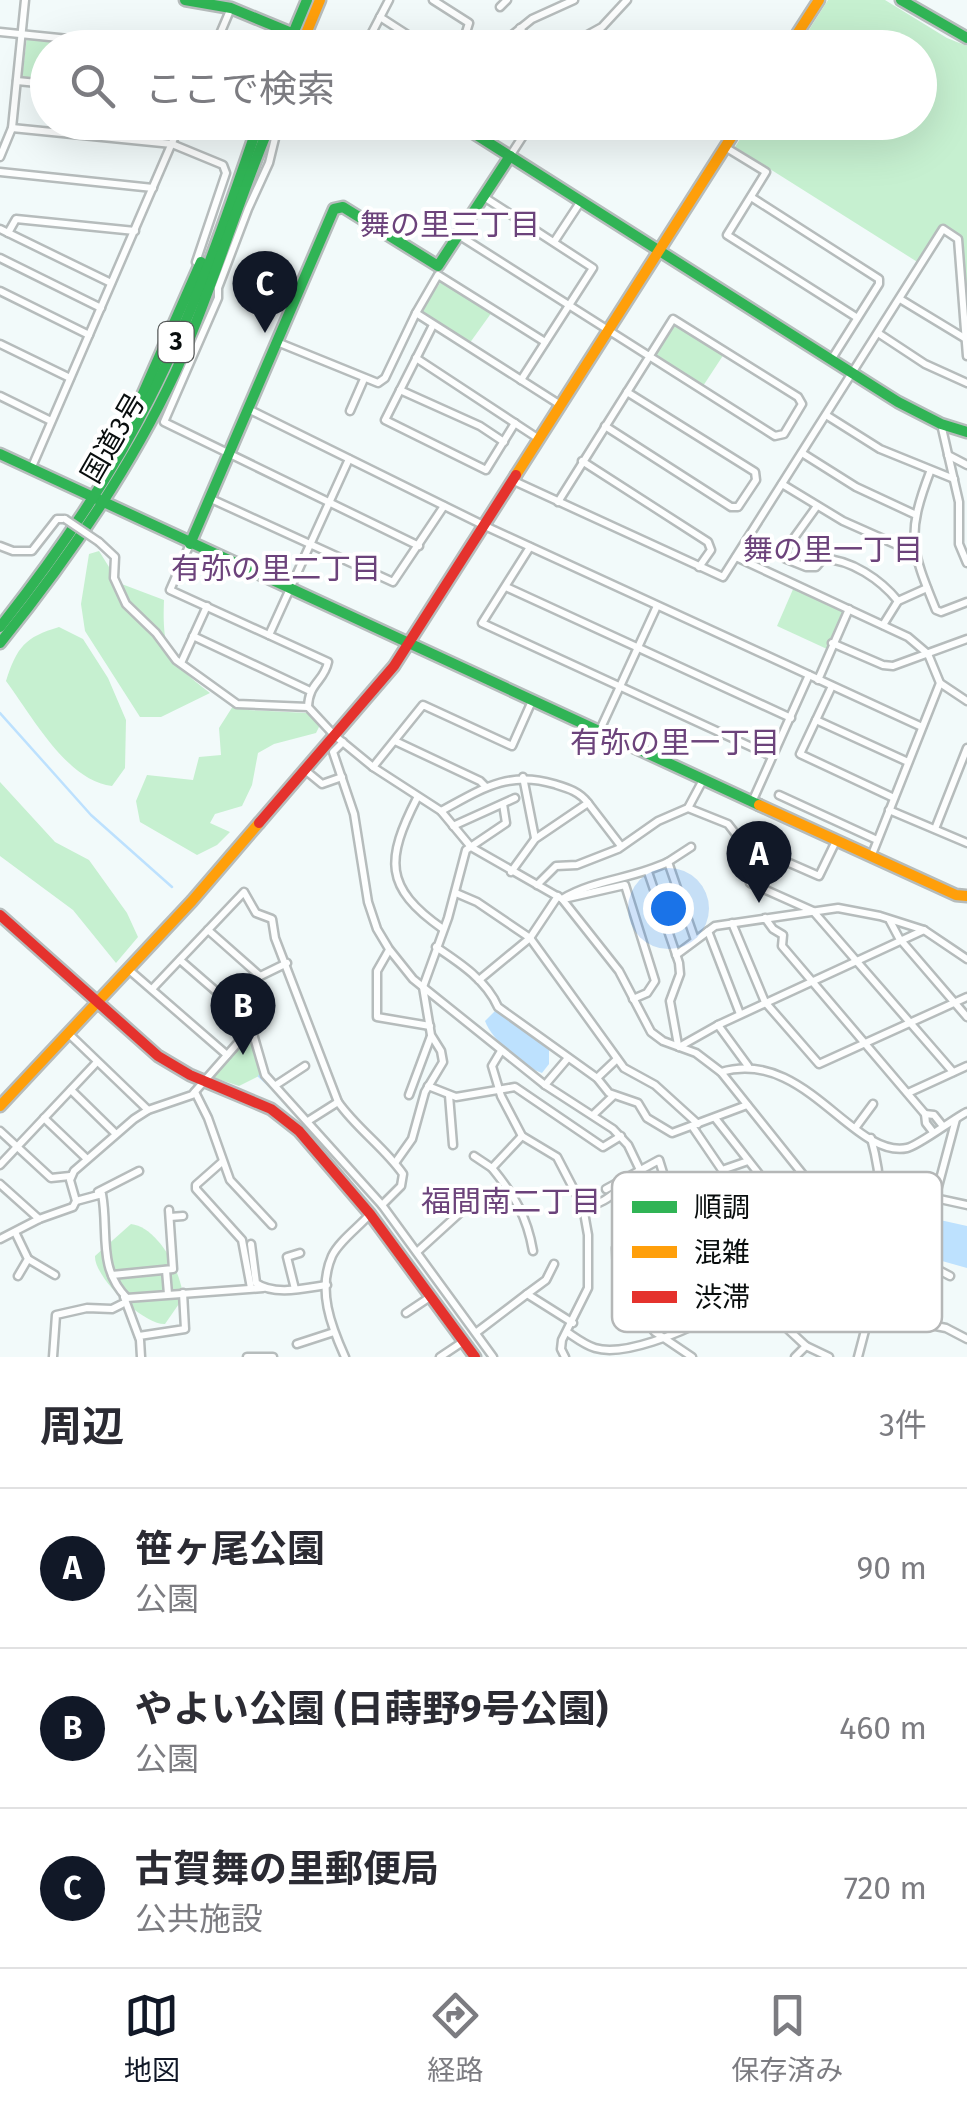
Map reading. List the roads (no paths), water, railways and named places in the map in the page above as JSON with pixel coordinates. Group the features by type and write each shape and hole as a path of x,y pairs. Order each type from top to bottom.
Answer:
{"main road":[{"path":"185,0 231,8 281,30"},
{"path":"301,30 307,0"},
{"path":"303,30 320,0"},
{"path":"799,30 818,0"},
{"path":"901,0 967,38"},
{"name":"国道3号","path":"0,643 59,570 166,364 252,140"},
{"name":"国道3号","path":"0,627 97,501 152,419 201,310 264,140"},
{"path":"485,140 898,402 967,432"},
{"path":"0,1106 338,738 410,645 729,140"},
{"path":"190,544 336,207 435,266 441,265 510,156"},
{"path":"128,437 141,393 194,274 215,242"},
{"path":"201,310 218,288"},
{"path":"0,454 803,826 956,895 967,896"},
{"path":"0,918 158,1056 204,1081 271,1109 299,1131 426,1273 432,1296 475,1357"}],"street":[{"path":"0,157 12,128 25,0"},
{"path":"373,30 389,0"},
{"path":"433,0 469,23 467,30"},
{"path":"500,6 507,0"},
{"path":"518,30 574,0"},
{"path":"598,30 627,0"},
{"path":"222,30 231,8"},
{"path":"380,17 400,30"},
{"path":"0,32 30,35"},
{"path":"17,81 30,82"},
{"path":"12,128 30,130"},
{"path":"132,140 172,144 223,165 226,173 194,274"},
{"path":"31,469 174,140"},
{"path":"275,140 218,288 218,298 164,415 166,425 230,452 418,546"},
{"path":"510,156 520,140"},
{"path":"725,147 766,172 726,234 856,317"},
{"path":"0,172 152,188"},
{"path":"482,197 593,268 521,380"},
{"path":"751,197 877,277 879,284 831,360"},
{"path":"554,242 581,201"},
{"path":"111,283 4,231 16,219 134,231"},
{"path":"514,481 723,577 943,229 958,239 967,356"},
{"path":"460,236 610,330 649,356 778,437 802,408 798,397 673,319 649,356 582,462 558,502"},
{"path":"0,258 101,308"},
{"path":"277,342 378,383 385,378 438,275 545,342"},
{"path":"0,290 89,335"},
{"path":"900,299 966,338"},
{"path":"416,313 562,406"},
{"path":"433,325 386,420 486,470 516,423"},
{"path":"878,333 925,364 967,383"},
{"path":"0,344 70,378"},
{"path":"416,358 540,440"},
{"path":"350,410 364,379"},
{"path":"400,390 480,426 504,442"},
{"path":"605,426 732,507 738,507 756,480 754,472 627,392"},
{"path":"0,396 51,421"},
{"path":"248,409 530,548 922,727"},
{"path":"826,415 880,449 954,480"},
{"path":"942,424 960,522 959,544 967,563"},
{"path":"802,452 856,486 914,514"},
{"path":"948,455 967,465"},
{"path":"269,635 349,459"},
{"path":"582,462 708,542 711,550 700,567"},
{"path":"930,472 914,514 914,553 936,610 942,612 967,602"},
{"path":"782,484 874,537 914,553"},
{"path":"209,498 393,582 444,506"},
{"path":"817,506 786,549 786,559 806,568 816,567 824,559 837,560 874,578 898,601"},
{"path":"0,546 32,551 57,519 66,519 115,557 114,578 130,610 181,663 238,704 308,706"},
{"path":"190,544 170,590 328,662 328,668 308,690 308,706 372,767 441,811 471,847 560,898 619,971 651,1032 696,1053 721,1072 800,1172"},
{"path":"530,548 482,623 771,756"},
{"path":"736,557 908,637 928,654 940,683 967,701"},
{"path":"506,586 791,718"},
{"path":"883,625 898,601 927,588"},
{"path":"599,732 657,605"},
{"path":"181,663 206,606"},
{"path":"818,680 849,609"},
{"path":"193,636 308,690"},
{"path":"832,644 883,665 901,665 967,640"},
{"path":"752,802 809,676"},
{"path":"871,857 940,683"},
{"path":"832,686 800,754 894,798"},
{"path":"372,767 423,706 512,746 532,701"},
{"path":"816,720 908,762"},
{"path":"338,738 334,752 354,814 368,902 389,949 422,987 501,1051 621,1136 640,1172"},
{"path":"394,741 486,787"},
{"path":"935,829 967,748"},
{"path":"305,770 322,784 342,777"},
{"path":"523,778 535,839"},
{"path":"441,811 486,787 523,778 581,794 621,846"},
{"path":"537,885 556,866 576,866 688,808 703,780"},
{"path":"779,795 877,840"},
{"path":"417,798 396,842 396,871 415,909 443,929"},
{"path":"453,826 515,798"},
{"path":"511,872 535,839 588,803"},
{"path":"395,1163 416,1132 428,1086 443,1062 430,1031 422,987 456,893 466,850 506,823 503,804"},
{"path":"688,808 728,824 738,837"},
{"path":"803,826 811,809"},
{"path":"890,810 967,843"},
{"path":"836,840 819,876 755,848 748,873 750,883 813,911 953,1072"},
{"path":"479,980 530,938 560,898 621,876 648,872 691,847"},
{"path":"668,862 696,940"},
{"path":"648,872 680,974 670,1001 679,1046"},
{"path":"560,898 625,885 655,981 648,993 633,999"},
{"path":"152,989 244,892 256,913 272,919 275,938 338,1102 351,1122 395,1163 404,1182 382,1204"},
{"path":"456,893 477,902 530,938 617,1059 632,1074 655,1085 695,1125 722,1170 748,1161"},
{"path":"676,955 715,926 850,908 924,930 967,960"},
{"path":"764,918 772,929 784,935 782,946 925,1114 932,1132"},
{"path":"888,919 901,941 967,1017"},
{"path":"732,923 765,1002 820,1064 967,997"},
{"path":"208,930 260,976"},
{"path":"679,1046 924,930"},
{"path":"708,931 740,1014"},
{"path":"436,947 479,980 498,1007 598,1078 614,1095 638,1103 647,1118 672,1133 747,1105"},
{"path":"389,949 377,971 377,1017 430,1031"},
{"path":"180,960 233,1006 248,1004"},
{"path":"287,963 244,984 265,1075 382,1204 418,1252 426,1273 477,1332 493,1357"},
{"path":"128,970 227,1054"},
{"path":"718,1025 748,1066"},
{"path":"0,1131 51,1178 70,1176 148,1110 195,1092 252,1027"},
{"path":"409,1095 430,1031"},
{"path":"68,1033 148,1110"},
{"path":"501,1051 492,1066 500,1091 522,1136 557,1157 582,1207 588,1235 589,1280 560,1345 565,1357"},
{"path":"545,1085 568,1058"},
{"path":"598,1078 617,1059"},
{"path":"0,1165 97,1062"},
{"path":"721,1072 748,1066 778,1073 891,1148 908,1148 967,1112"},
{"path":"908,1093 967,1066"},
{"path":"276,1085 302,1068 306,1082"},
{"path":"428,1086 450,1095 516,1087 603,1147 621,1136"},
{"path":"71,1090 116,1134"},
{"path":"195,1092 230,1180 272,1224"},
{"path":"450,1095 453,1145"},
{"path":"592,1116 614,1095"},
{"path":"308,1120 338,1102"},
{"path":"856,1128 873,1104"},
{"path":"925,1114 932,1114 942,1125"},
{"path":"942,1172 956,1117"},
{"path":"44,1118 87,1159"},
{"path":"715,1118 757,1172"},
{"path":"492,1168 522,1136"},
{"path":"871,1138 878,1172"},
{"path":"474,1156 492,1168 517,1200 532,1251"},
{"path":"642,1172 659,1160 662,1172"},
{"path":"222,1162 196,1189 242,1240 251,1288"},
{"path":"76,1201 139,1170"},
{"path":"1,1238 73,1207 76,1201 70,1176"},
{"path":"0,1184 39,1219"},
{"path":"606,1189 612,1186"},
{"path":"97,1193 102,1194 107,1218 103,1238 106,1262 138,1336 141,1357"},
{"path":"582,1207 612,1197"},
{"path":"418,1252 474,1200"},
{"path":"942,1200 967,1205"},
{"path":"112,1275 173,1269 170,1214 182,1216"},
{"path":"345,1357 326,1302 327,1285 335,1252 370,1214"},
{"path":"16,1232 28,1259 54,1275"},
{"path":"251,1244 256,1283 263,1288"},
{"path":"295,1290 287,1257 300,1253"},
{"path":"18,1276 28,1259"},
{"path":"477,1332 546,1280 554,1264"},
{"path":"166,1270 168,1294"},
{"path":"942,1272 950,1276"},
{"path":"53,1357 56,1315 88,1308 112,1309 123,1300 168,1294 251,1288 295,1290 327,1285"},
{"path":"138,1336 185,1330 184,1293"},
{"path":"527,1294 573,1323"},
{"path":"406,1313 432,1296"},
{"path":"946,1328 948,1314"},
{"path":"942,1327 967,1339"},
{"path":"297,1344 334,1332"},
{"path":"567,1332 598,1349 664,1340 680,1332"},
{"path":"657,1332 692,1357"},
{"path":"791,1332 806,1346 829,1357"},
{"path":"858,1357 864,1332"},
{"path":"440,1357 464,1340"},
{"path":"795,1357 806,1346"},
{"path":"247,1357 274,1357"}],"water":[{"path":"496,1010 549,1048 549,1064 542,1073 517,1059 494,1036 485,1021"},
{"path":"942,1220 967,1226 967,1268 942,1261"}],"waterway":[{"path":"0,713 91,815 172,887"},
{"path":"259,1076 276,1092"},
{"path":"338,1161 374,1201"},
{"path":"388,1220 456,1311"},
{"path":"466,1325 488,1357"}],"place":[{"name":"古賀舞の里郵便局","path":"265,333"},
{"name":"笹ヶ尾公園","path":"759,903"},
{"name":"やよい公園 (日蒔野9号公園)","path":"243,1055"}],"district":[{"name":"舞の里三丁目","path":"450,225"},
{"name":"舞の里一丁目","path":"833,550"},
{"name":"有弥の里二丁目","path":"276,569"},
{"name":"有弥の里一丁目","path":"675,743"},
{"name":"福間南二丁目","path":"511,1202"}]}
